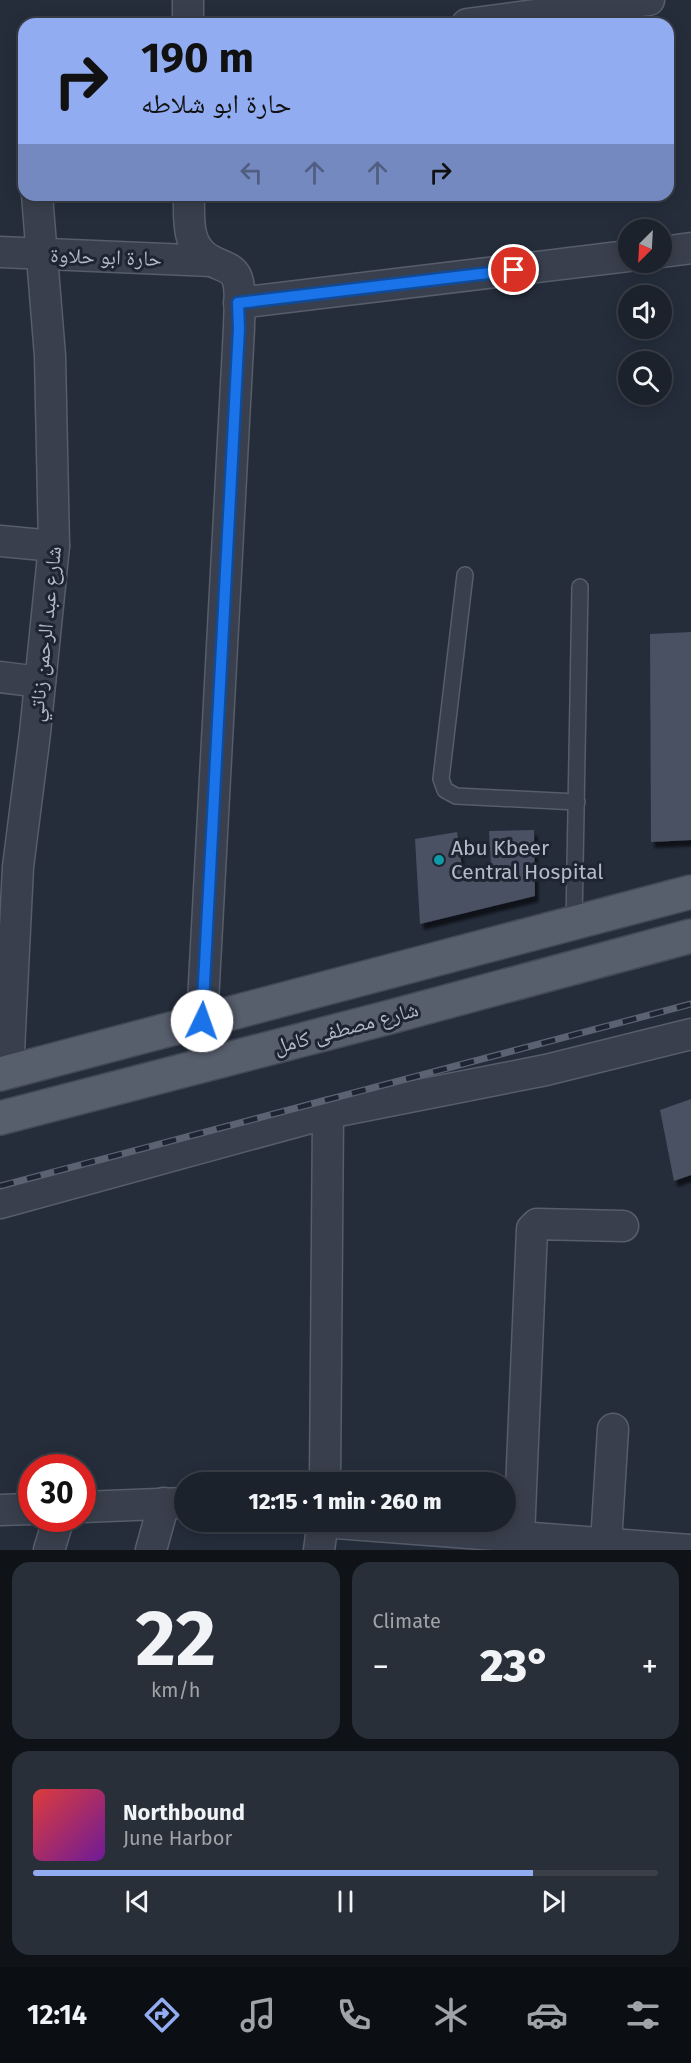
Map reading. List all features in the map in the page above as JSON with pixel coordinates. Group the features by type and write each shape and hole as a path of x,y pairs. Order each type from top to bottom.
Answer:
{"main road":[{"name":"شارع مصطفى كامل","path":"4,1073 691,892"},
{"name":"شارع مصطفى كامل","path":"0,1118 691,936"},
{"path":"378,976 390,1017"}],"street":[{"path":"188,0 188,18"},
{"path":"512,18 649,0"},
{"name":"شارع عبد الرحمن زناتي","path":"4,1073 18,867 54,546 50,356 37,201"},
{"path":"189,201 189,230 192,242 200,253 226,266 236,276 239,328 202,1021"},
{"path":"672,251 691,248"},
{"name":"حارة ابو حلاوة","path":"0,252 212,261"},
{"path":"238,303 618,257"},
{"path":"0,541 54,546"},
{"path":"0,677 40,682"},
{"path":"0,1203 328,1113 546,1070 691,1034"},
{"path":"326,1472 328,1113"},
{"path":"507,1540 532,1229 537,1224 623,1226"},
{"path":"606,1543 613,1429"},
{"path":"96,1506 174,1503 151,1550"},
{"path":"0,1510 18,1509"},
{"path":"49,1550 55,1532"},
{"path":"342,1532 606,1543 691,1550"}],"lane":[{"path":"465,575 441,779 445,790 456,796 577,801"},
{"path":"574,923 580,587"}],"building":[{"path":"691,632 691,840 651,842 650,634"},
{"name":"Abu Kbeer Central Hospital","path":"534,830 535,896 420,924 415,839 457,832 464,881 492,881 489,831"},
{"path":"691,1099 691,1175 674,1181 660,1110"}],"railway":[{"path":"0,1186 691,1004"}],"place":[{"name":"Abu Kbeer Central Hospital","path":"439,860"}],"route":[{"path":"202,1021 239,328 238,303 514,270"}]}
